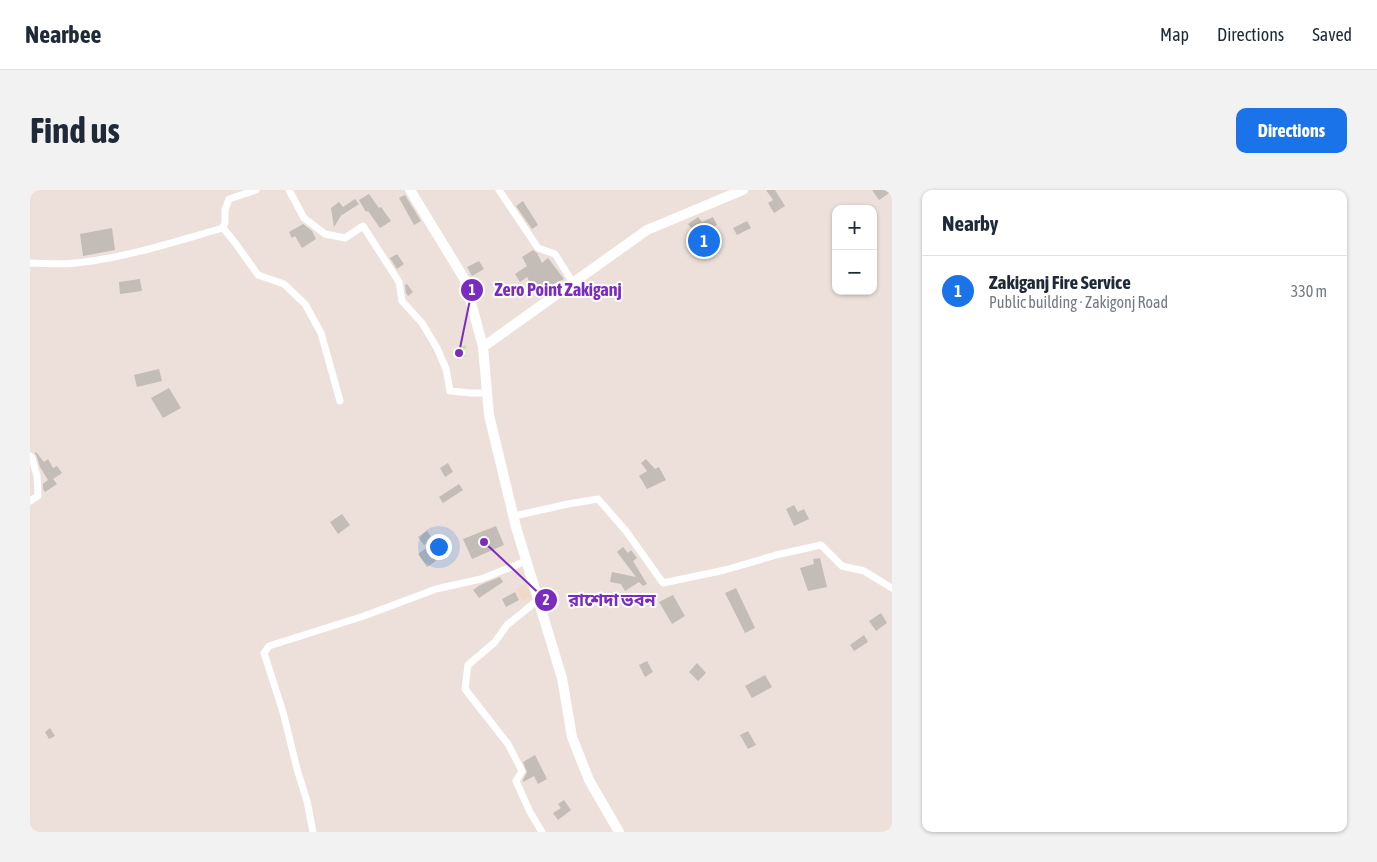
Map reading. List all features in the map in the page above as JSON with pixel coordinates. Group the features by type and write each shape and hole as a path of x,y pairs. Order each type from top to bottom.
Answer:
{"street":[{"path":"30,263 82,262 126,255 223,228 226,222 225,210 229,198 256,190"},
{"path":"289,190 304,218 325,234 345,238 363,226 384,256 398,282 402,301 422,323 437,348 446,370 450,392 487,393"},
{"path":"410,190 465,280 483,347 490,415 526,561 562,678 572,737 589,780 619,832"},
{"path":"499,190 538,248 555,254 573,283"},
{"path":"483,347 647,230 743,190"},
{"path":"223,228 258,275 284,284 305,304 321,333 340,401"},
{"path":"30,456 37,476 38,496 30,501"},
{"path":"514,516 598,499 626,531 663,583 725,570 776,555 821,545 842,566 864,571 892,588"},
{"path":"313,832 307,801 264,653 269,646 364,616 436,589 481,579 526,561"},
{"path":"538,600 507,625 495,642 468,665 465,689 508,744 522,771 516,780 530,812 542,832"}],"shaded area":[{"path":"525,584 532,596 522,601 516,589"}],"green space":[{"path":"465,345 467,348 463,350 466,356 458,360 453,351"}],"building":[{"path":"766,190 775,190 785,206 774,213 768,203 773,200"},
{"path":"872,190 892,190 892,191 879,200"},
{"path":"369,194 391,221 380,228 368,211 366,212 359,200"},
{"path":"405,195 421,221 414,225 399,198"},
{"path":"355,199 359,204 342,214 334,227 331,208 339,202 343,207"},
{"path":"523,201 538,225 532,229 516,206"},
{"path":"698,217 702,222 713,217 717,225 710,228 718,241 697,253 690,241 698,236 688,224"},
{"path":"747,221 751,228 737,235 733,228"},
{"path":"303,224 312,231 316,239 302,248 295,236 292,238 289,232"},
{"path":"112,228 115,250 83,256 80,234"},
{"path":"533,250 537,253 542,263 548,258 564,279 535,293 527,277 520,282 515,274 527,266 522,257"},
{"path":"397,254 404,264 397,269 390,258"},
{"path":"479,261 484,269 472,276 467,267"},
{"path":"140,279 142,291 120,294 119,282"},
{"path":"407,284 413,292 408,296 405,285"},
{"path":"159,369 162,381 137,387 134,375"},
{"path":"169,388 181,408 163,418 151,398"},
{"path":"36,452 44,462 48,459 53,468 57,466 62,473 53,479 57,484 45,492 43,484 48,480 40,467"},
{"path":"646,459 655,469 659,467 666,480 647,489 639,476 647,471 641,463"},
{"path":"448,463 453,472 445,477 440,468"},
{"path":"459,484 463,490 443,503 439,497"},
{"path":"794,505 798,512 804,509 809,519 794,526 786,509"},
{"path":"342,514 350,525 338,534 330,522"},
{"path":"496,526 504,545 472,559 463,539"},
{"path":"427,531 433,539 424,545 418,537"},
{"path":"623,547 628,553 631,550 637,558 633,561 647,584 643,586 639,582 625,591 621,584 610,582 612,572 636,577 617,552"},
{"path":"426,548 436,561 427,567 418,554"},
{"path":"820,558 827,587 808,591 800,568 814,564 813,559"},
{"path":"500,577 503,582 479,598 473,590 480,585"},
{"path":"736,588 755,628 745,633 725,593"},
{"path":"515,592 519,600 506,607 502,599"},
{"path":"673,595 685,616 672,624 659,602"},
{"path":"881,613 887,623 876,631 869,621"},
{"path":"864,635 868,642 854,651 850,645"},
{"path":"647,661 653,672 645,677 639,665"},
{"path":"697,663 706,673 698,681 689,672"},
{"path":"765,675 772,687 752,698 745,686"},
{"path":"50,728 55,736 49,739 45,732"},
{"path":"748,731 756,745 748,749 740,735"},
{"path":"535,755 547,779 538,784 534,776 523,782 527,772 523,762"},
{"path":"564,800 571,810 558,820 553,813 561,808 558,804"}],"place":[{"name":"Zakiganj Fire Service","path":"704,241"},
{"name":"Zero Point Zakiganj","path":"459,353"},
{"name":"রাশেদা ভবন","path":"484,542"}]}
